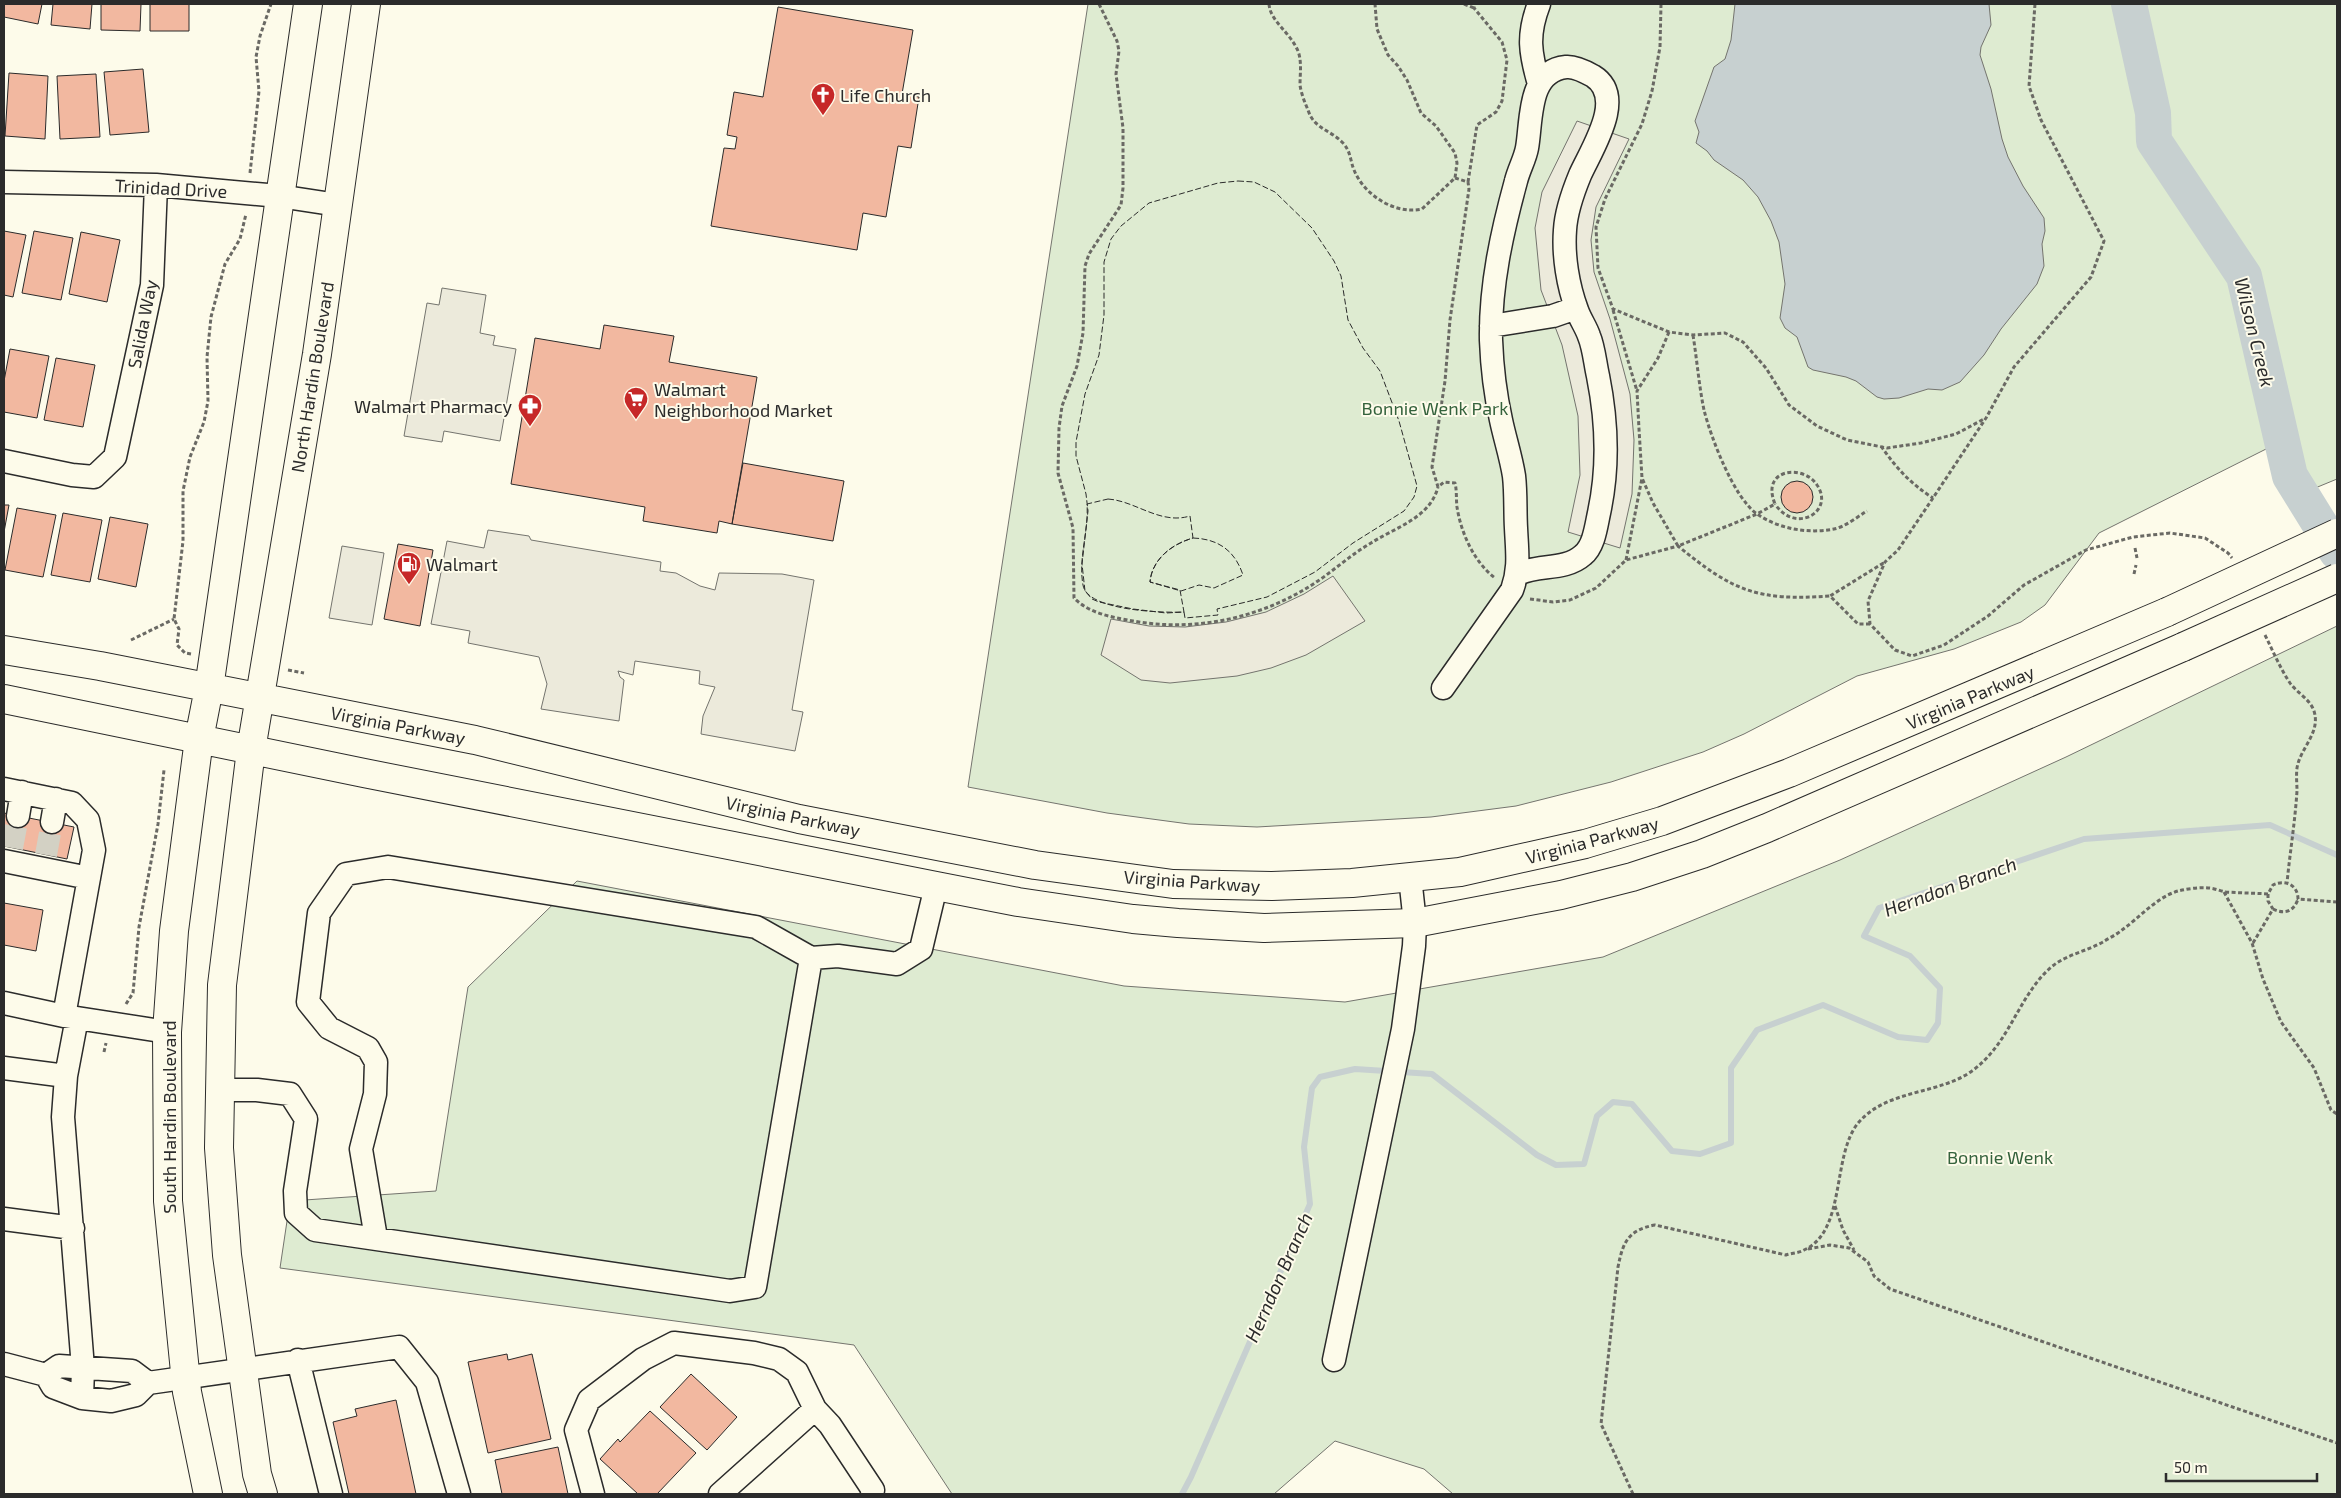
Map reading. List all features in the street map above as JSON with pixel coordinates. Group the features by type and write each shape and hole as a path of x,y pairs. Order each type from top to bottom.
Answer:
{"main road":[{"path":"199,739 209,688 308,4"},
{"name":"North Hardin Boulevard","path":"251,750 317,354 366,4"},
{"name":"Virginia Parkway","path":"4,650 475,740 799,819 1035,865 1173,884 1272,886 1352,883 1460,872 1586,844 1662,821 1789,773 2167,612 2337,533"},
{"path":"4,699 251,750 1018,902 1160,922 1264,928 1415,923 1561,895 1632,877 1702,854 1767,828 2183,648 2337,578"},
{"name":"South Hardin Boulevard","path":"199,739 174,931 167,1032 168,1201 185,1376 208,1494"},
{"path":"251,750 222,986 219,1148 226,1255 257,1474 263,1494"},
{"path":"936,886 944,846"}],"street":[{"path":"1539,4 1530,33 1531,55 1539,84"},
{"path":"1443,688 1515,582 1529,569 1557,566 1574,561 1585,554 1592,543 1606,476 1602,396 1589,337 1576,308 1566,266 1565,230 1574,192 1600,134 1608,103 1605,89 1598,79 1578,69 1565,67 1550,74 1539,84 1531,108 1526,152 1502,235 1491,326 1496,395 1514,478 1515,582"},
{"name":"Trinidad Drive","path":"4,182 156,185 279,196 338,205"},
{"name":"Salida Way","path":"4,461 72,475 94,477 115,457 152,285 156,185"},
{"path":"1491,326 1553,316 1576,308"},
{"path":"18,816 13,790 72,803 88,820 94,850 70,1017 64,1136 83,1368 82,1398"},
{"path":"52,822 56,799"},
{"path":"8,857 45,862 89,878"},
{"path":"376,1238 361,1149 375,1094 376,1062 368,1048 329,1028 308,1002 320,913 346,874 388,867 756,927 811,958 838,956 897,964 921,949 936,886"},
{"path":"1334,1360 1402,1030 1414,946 1415,923 1410,877"},
{"path":"220,1090 257,1090 290,1094 306,1119 295,1191 296,1213 315,1230 730,1291 755,1287 811,958"},
{"path":"4,1003 70,1017 167,1032"},
{"path":"4,1068 66,1076"},
{"path":"4,1219 73,1228"},
{"path":"593,1494 576,1430 589,1400 644,1359 674,1343 754,1353 779,1359 797,1372 815,1409 830,1426 872,1490 872,1494"},
{"path":"4,1364 46,1375 53,1387 82,1398 111,1401 136,1396 148,1383 185,1376 399,1346 427,1382 459,1494"},
{"path":"298,1360 331,1494"},
{"path":"46,1375 59,1366 132,1371 148,1383"},
{"path":"720,1494 815,1409"}],"path":[{"path":"177,645 178,629 174,619 183,541 183,491 190,457 204,422 208,401 207,357 211,317 225,264 240,239 248,193 259,91 256,57 260,36 271,4"},
{"path":"1099,4 1117,40 1119,51 1116,74 1123,128 1123,188 1121,205 1089,254 1085,266 1083,333 1077,366 1062,406 1059,428 1058,473 1072,528 1074,598 1091,611 1147,623 1191,624 1220,622 1264,609 1324,577 1370,543 1425,512 1433,501 1438,487 1444,482 1455,483 1459,517 1466,540 1489,574 1515,582 1527,599 1538,601 1570,600 1596,588 1626,560 1678,546 1756,514 1775,504"},
{"path":"1269,4 1271,16 1288,33 1298,52 1301,65 1300,87 1308,110 1320,129 1343,143 1352,158 1352,165 1358,179 1384,203 1393,207 1414,211 1428,205 1455,178 1457,163 1455,153 1436,126 1421,113 1407,80 1388,55 1377,29 1375,4"},
{"path":"1438,487 1432,467 1445,381 1450,320 1466,217 1468,182 1477,125 1496,112 1502,101 1507,60 1502,42 1474,6 1464,4"},
{"path":"1626,560 1642,478 1637,391 1613,309 1598,268 1596,227 1605,199 1642,124 1652,91 1660,47 1661,4"},
{"path":"1642,478 1653,503 1678,546 1703,566 1731,584 1760,595 1792,599 1830,596 1885,562 1898,550 1986,418 2014,367 2091,277 2104,241 2041,120 2029,86 2035,4"},
{"path":"1455,178 1468,182"},
{"path":"1613,309 1669,332 1693,335 1725,334 1743,342 1766,368 1789,405 1817,426 1847,440 1887,448 1921,443 1956,434 1986,418"},
{"path":"1637,391 1658,358 1669,332"},
{"path":"1693,335 1704,410 1718,456 1745,502 1756,514 1779,525 1807,532 1836,529 1867,511"},
{"path":"1881,446 1895,468 1914,486 1933,498"},
{"path":"1795,472 1808,477 1818,485 1821,496 1820,507 1814,515 1802,519 1790,518 1781,512 1775,504 1770,492 1773,481 1782,474 1795,472"},
{"path":"2135,548 2137,558"},
{"path":"1830,596 1858,624 1870,624 1868,601 1885,562"},
{"path":"2134,574 2136,565"},
{"path":"131,640 174,619"},
{"path":"104,1052 114,1008 128,1004 133,993 139,927 158,824 164,770"},
{"path":"2286,883 2297,790"},
{"path":"2286,883 2296,889 2298,899 2294,908 2288,912 2280,912 2273,909 2268,901 2268,894 2273,886 2286,883"},
{"path":"1804,1250 1814,1244 1835,1206 1845,1147 1859,1122 1880,1105 1940,1087 1966,1074 1987,1060 2001,1041 2033,988 2049,968 2069,956 2099,944 2121,931 2147,910 2176,892 2209,888 2224,892 2268,894"},
{"path":"2224,892 2252,944 2263,979 2281,1022 2314,1068 2331,1110 2337,1114"},
{"path":"2298,899 2337,902"},
{"path":"2252,944 2273,909"},
{"path":"1835,1206 1843,1230 1856,1253"},
{"path":"1633,1494 1601,1424 1618,1267 1622,1248 1627,1239 1635,1232 1655,1225 1786,1255 1830,1245 1841,1246 1856,1253 1868,1262 1874,1276 1890,1289 2337,1443"}],"green space":[{"name":"Bonnie Wenk Park","path":"1088,4 2337,4 2337,479 2291,498 2276,444 2099,533 2045,605 2021,622 1954,649 1857,676 1744,734 1703,752 1611,782 1516,806 1431,817 1257,827 1189,824 1107,813 968,787"},
{"name":"Bonnie Wenk","path":"2337,626 2337,1494 1453,1494 1424,1469 1335,1441 1274,1494 952,1494 854,1345 280,1268 290,1201 436,1191 468,987 577,881 1124,986 1345,1002 1603,957 1840,860 2066,757"}],"shaded area":[{"path":"1735,4 1989,4 1991,25 1981,47 1980,55 1991,89 2008,157 2023,186 2044,218 2045,231 2042,244 2044,266 2037,284 2001,329 1984,355 1960,382 1942,390 1928,389 1899,398 1884,399 1877,397 1856,381 1808,367 1797,337 1785,328 1780,318 1785,284 1779,242 1771,221 1758,197 1743,180 1714,160 1707,151 1696,143 1699,132 1695,121 1714,67 1725,59 1731,40"},
{"path":"1577,121 1629,139 1596,207 1591,240 1594,272 1610,319 1630,394 1634,440 1632,494 1620,548 1568,532 1580,475 1578,416 1562,345 1541,290 1535,228 1542,192"},
{"path":"442,288 486,295 480,333 495,336 493,345 516,349 500,441 444,431 442,442 404,436 427,303 439,305"},
{"path":"488,530 529,536 531,540 661,562 660,571 676,573 700,586 715,590 719,573 782,574 814,580 792,710 803,712 795,751 701,734 703,716 715,687 699,684 700,671 635,661 633,675 618,671 620,677 624,680 619,721 541,709 547,684 539,657 468,643 470,631 431,624 447,541 484,548"},
{"path":"342,546 384,553 372,625 329,618"},
{"path":"1333,576 1365,621 1306,655 1271,668 1237,676 1170,683 1141,680 1101,655 1111,619 1149,626 1185,627 1226,622 1266,612 1304,594"}],"building":[{"path":"4,4 42,4 38,24 4,17"},
{"path":"53,4 92,4 90,29 51,25"},
{"path":"101,4 141,4 140,31 101,30"},
{"path":"150,4 189,4 189,31 150,31"},
{"name":"Life Church","path":"778,7 913,30 902,94 919,97 911,148 898,146 886,217 863,213 857,250 711,226 724,148 735,149 737,137 727,135 734,92 763,97"},
{"path":"143,69 149,132 110,135 104,72"},
{"path":"9,73 48,76 45,139 5,136"},
{"path":"96,74 100,137 60,139 57,76"},
{"path":"4,231 26,235 13,297 4,295"},
{"path":"34,231 73,238 61,300 22,293"},
{"path":"81,232 120,240 107,302 69,294"},
{"name":"Walmart Neighborhood Market","path":"604,325 674,336 669,362 757,377 732,524 719,521 717,533 643,521 645,507 511,484 535,338 600,349"},
{"path":"10,349 49,356 37,418 4,412 4,381"},
{"path":"56,358 95,365 83,427 44,420"},
{"path":"743,463 844,481 833,541 732,524"},
{"path":"1797,481 1803,482 1808,486 1812,491 1812,503 1808,508 1803,512 1797,513 1791,512 1786,508 1782,503 1781,497 1782,491 1786,486 1791,482"},
{"path":"4,505 9,505 4,532"},
{"path":"17,508 56,515 43,577 5,570"},
{"path":"63,513 102,520 90,582 51,575"},
{"path":"110,517 148,524 136,587 98,579"},
{"name":"Walmart","path":"398,544 433,550 420,626 384,619"},
{"path":"4,813 74,827 67,859 4,846"},
{"path":"4,903 43,910 36,951 4,945"},
{"path":"507,1354 508,1360 532,1354 551,1439 488,1453 468,1362"},
{"path":"691,1374 737,1417 707,1450 660,1407"},
{"path":"396,1400 416,1494 349,1494 333,1422 357,1416 355,1409"},
{"path":"650,1411 696,1453 657,1494 638,1494 600,1459 618,1439 620,1442"},
{"path":"558,1447 568,1494 502,1494 495,1460"}],"waterway":[{"name":"Wilson Creek","path":"2129,4 2153,113 2154,141 2244,276 2290,476 2337,552"},
{"name":"Herndon Branch","path":"1182,1494 1310,1204 1304,1147 1312,1088 1320,1077 1355,1069 1432,1074 1537,1155 1556,1165 1584,1164 1597,1116 1613,1102 1632,1104 1672,1151 1700,1154 1731,1143 1731,1068 1757,1030 1823,1005 1898,1037 1927,1040 1938,1023 1940,988 1910,956 1864,936 1879,908 2084,839 2270,825 2337,855"}],"tunnel":[{"path":"12,848 18,816"},
{"path":"46,855 52,822"}],"fence":[{"path":"1238,181 1254,182 1275,192 1312,228 1334,261 1341,276 1348,320 1363,348 1380,371 1399,421 1417,486 1414,497 1404,511 1353,543 1315,572 1267,597 1217,609 1218,615 1185,618 1184,612 1166,613 1099,602 1092,599 1085,591 1082,564 1088,511 1086,494 1076,456 1076,442 1085,394 1099,355 1104,315 1104,262 1111,239 1121,226 1149,203 1218,183 1238,181"},
{"path":"1108,499 1158,515 1179,518 1190,516 1193,538 1178,544 1164,554 1155,566 1150,582 1180,590 1184,612 1127,609 1111,605 1088,594 1083,585 1082,575 1087,504 1108,499"},
{"path":"1193,538 1211,541 1225,548 1231,553 1243,575 1214,588 1199,585 1181,591 1150,582 1155,566 1164,554 1178,544 1193,538"}],"place":[{"name":"Life Church","path":"823,116"},
{"name":"Walmart Neighborhood Market","path":"636,420"},
{"name":"Walmart Pharmacy","path":"530,427"},
{"name":"Walmart","path":"409,585"}]}
